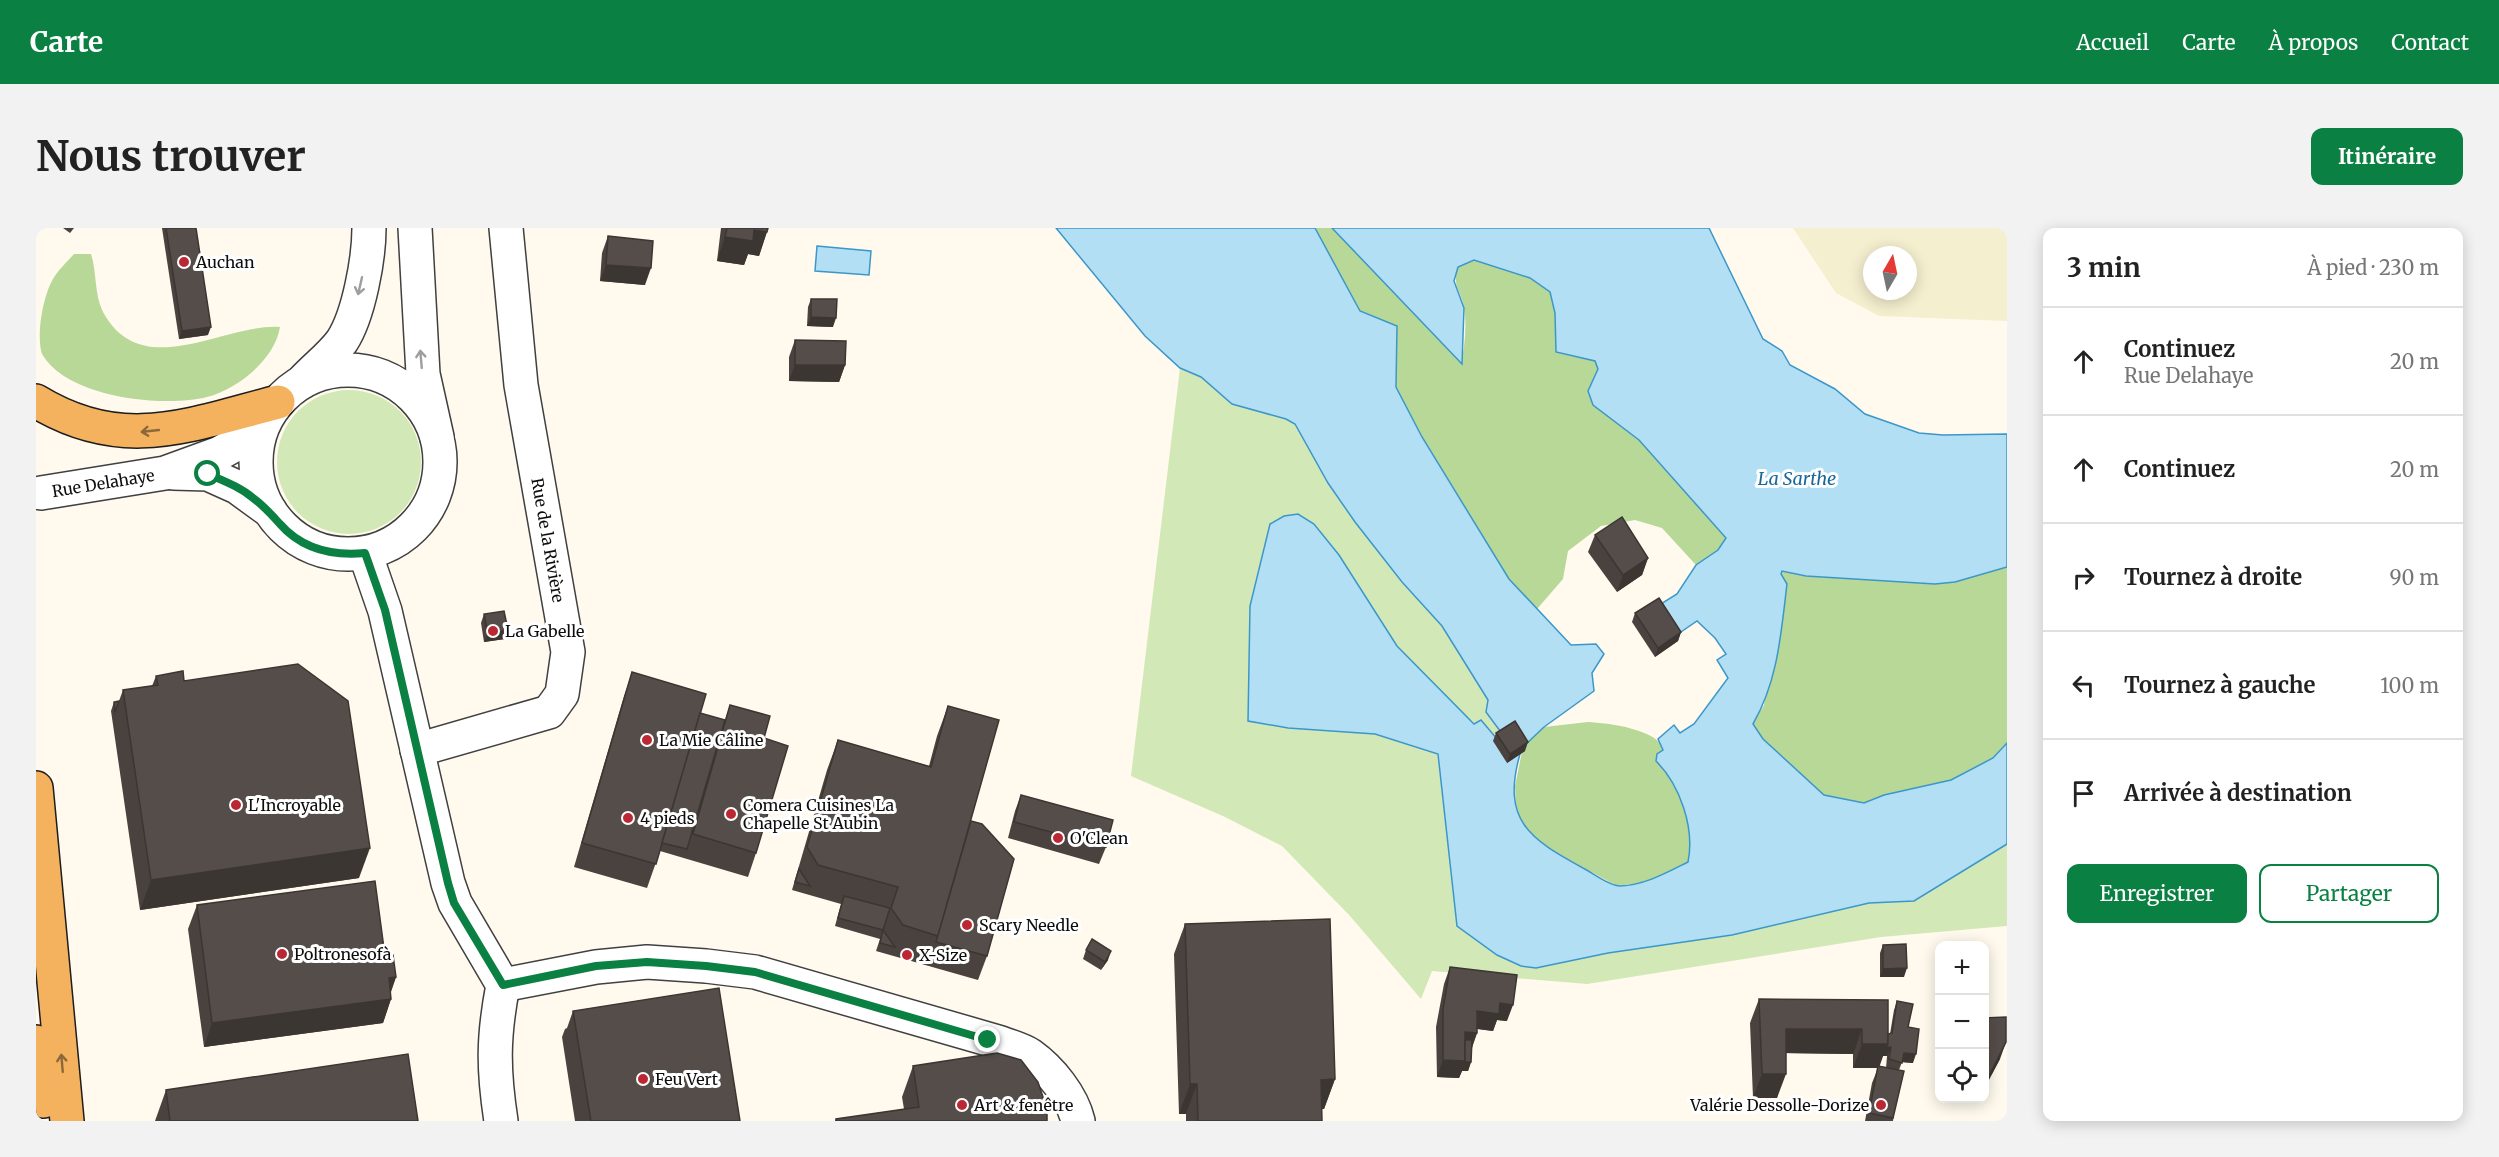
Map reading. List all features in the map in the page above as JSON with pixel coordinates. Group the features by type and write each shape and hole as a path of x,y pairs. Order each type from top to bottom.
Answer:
{"highway":[{"path":"36,401 67,418 86,425 107,430 143,433 180,427 278,402"},
{"path":"36,788 67,1121"},
{"path":"36,1042 47,1121"}],"street":[{"path":"369,228 369,244 361,282 353,313 342,341 303,381 278,402 261,430 256,464 258,481 271,512 288,532 312,547 338,554 365,553 382,548 404,536 422,518 431,503 440,471 437,437 423,374 415,228"},
{"name":"Rue de la Rivière","path":"417,750 549,712 562,694 568,652 521,385 506,228"},
{"path":"303,381 316,375 346,369 384,377 415,398 425,409 437,437"},
{"name":"Rue Delahaye","path":"165,473 220,453 261,430"},
{"name":"Rue Delahaye","path":"41,493 165,473 208,474 237,487 271,512"},
{"path":"365,553 385,610 454,903 503,985 494,1031 494,1075 501,1121"},
{"path":"503,985 596,966 647,962 755,972 998,1042 1029,1055 1058,1082 1075,1111 1078,1121"}],"shaded area":[{"path":"1793,228 2007,228 2007,321 1879,316 1836,293"}],"green space":[{"path":"1315,228 1332,228 1461,363 1465,321 1464,307 1456,283 1458,267 1474,260 1530,278 1550,292 1555,313 1556,352 1595,361 1599,369 1588,391 1593,405 1639,440 1726,538 1718,550 1696,565 1662,528 1635,520 1601,526 1568,551 1563,579 1537,609 1509,579 1422,437 1396,386 1397,327 1360,311"},
{"path":"74,254 91,254 98,298 103,312 120,333 139,344 161,347 185,345 258,328 280,327 277,339 263,361 253,371 231,387 207,397 189,400 142,400 94,390 72,381 55,369 42,354 40,337 49,286 57,272"},
{"path":"1180,368 1201,377 1232,404 1286,419 1295,424 1328,483 1355,522 1401,582 1442,626 1488,700 1503,735 1497,739 1457,708 1407,657 1386,631 1314,524 1248,721 1288,728 1375,734 1438,754 1457,926 1497,955 1521,966 1536,968 1608,953 1732,935 1869,903 1914,901 2007,844 2007,926 1881,937 1587,984 1432,971 1421,999 1350,916 1282,846 1225,817 1131,776"},
{"path":"349,390 377,395 400,411 416,434 421,462 416,490 400,513 377,529 349,534 321,529 298,513 282,490 277,462 282,434 298,411 321,395"},
{"path":"2007,567 2007,743 1993,758 1951,780 1884,795 1864,803 1825,796 1763,739 1753,724 1764,705 1782,571 1806,576 1935,584 1955,582"},
{"path":"1588,722 1643,732 1660,743 1664,751 1656,761 1672,782 1684,808 1689,835 1688,862 1651,881 1617,886 1542,845 1530,835 1516,812 1515,786 1523,747 1544,727"}],"water":[{"path":"1056,228 1315,228 1360,311 1397,326 1396,387 1422,437 1509,579 1571,645 1596,644 1604,654 1592,673 1594,691 1544,727 1523,747 1503,735 1486,712 1488,700 1442,626 1402,582 1355,522 1328,483 1295,424 1286,419 1232,404 1201,377 1180,368 1145,336"},
{"name":"La Sarthe","path":"1332,228 1709,228 1763,339 1782,351 1790,365 1835,389 1865,414 1919,433 2007,434 2007,567 1955,582 1935,584 1806,576 1782,571 1781,574 1787,584 1777,656 1768,691 1753,724 1763,739 1824,795 1864,803 1884,795 1951,780 1993,758 2007,743 2007,844 1914,901 1869,903 1732,935 1608,953 1536,968 1521,966 1497,955 1457,926 1438,754 1375,734 1288,728 1248,721 1250,606 1270,524 1284,516 1298,514 1314,524 1339,555 1397,646 1474,724 1481,720 1497,739 1520,754 1514,796 1524,825 1535,837 1564,858 1606,882 1620,886 1647,881 1688,862 1689,835 1684,808 1672,782 1656,761 1657,754 1663,750 1658,739 1674,725 1680,733 1694,724 1728,678 1717,660 1726,654 1715,638 1697,621 1675,636 1656,607 1677,594 1696,565 1718,550 1726,538 1639,440 1593,405 1588,391 1598,369 1595,361 1556,352 1555,313 1550,292 1530,278 1474,260 1458,267 1454,281 1464,308 1462,364"},
{"path":"817,246 871,251 869,275 815,271"}],"building":[{"path":"166,228 196,228 211,327 182,331"},
{"path":"727,228 768,228 767,232 754,230 753,241 725,237"},
{"path":"608,236 653,241 651,268 606,265"},
{"path":"811,299 837,299 836,318 811,317"},
{"path":"795,340 846,341 845,365 795,365"},
{"path":"1622,517 1648,558 1623,575 1595,535"},
{"path":"1659,598 1681,632 1658,648 1635,613"},
{"path":"504,611 508,630 488,634 484,614"},
{"name":"L'Incroyable","path":"298,664 348,701 370,848 151,880 123,690 158,685 156,676 183,671 184,681"},
{"path":"632,672 706,694 656,864 582,843"},
{"path":"119,701 115,712 114,702"},
{"name":"Comera Cuisines La Chapelle St Aubin","path":"730,705 770,716 764,738 788,746 756,853 693,834"},
{"path":"948,706 999,720 938,936 903,925 891,908 898,887 818,865 807,847 838,740 931,767"},
{"path":"700,713 725,720 687,849 662,843"},
{"path":"1515,721 1528,742 1510,754 1496,733"},
{"path":"1021,795 1113,820 1106,847 1014,822"},
{"name":"Scary Needle","path":"971,821 982,824 1014,859 987,956 936,942"},
{"path":"799,869 810,886 795,882"},
{"name":"Poltronesofà","path":"375,881 385,956 393,955 396,977 389,978 391,999 212,1023 197,905"},
{"path":"844,896 890,908 883,930 838,918"},
{"path":"1330,919 1335,1079 1321,1080 1322,1121 1198,1121 1197,1084 1190,1084 1185,924"},
{"path":"883,930 895,947 880,943"},
{"path":"1092,939 1111,951 1105,962 1086,950"},
{"path":"1906,944 1907,968 1883,969 1883,945"},
{"path":"1450,967 1517,975 1513,1005 1500,1003 1499,1014 1477,1011 1477,1033 1465,1032 1465,1061 1443,1060 1443,1010"},
{"name":"Feu Vert","path":"719,988 740,1121 591,1121 573,1011"},
{"path":"1759,999 1888,1000 1888,1044 1862,1044 1862,1029 1786,1029 1786,1074 1762,1074"},
{"path":"1897,1001 1913,1004 1908,1027 1919,1029 1916,1054 1904,1053 1902,1063 1889,1059 1891,1047 1886,1047 1888,1034 1892,1033"},
{"path":"2006,1017 2006,1042 1989,1076 1989,1049 1989,1018"},
{"path":"1465,1040 1472,1040 1471,1062 1465,1062"},
{"path":"997,1053 1021,1060 1038,1082 1047,1109 1047,1121 836,1121 836,1119 919,1107 913,1066"},
{"path":"408,1054 418,1121 170,1121 166,1090"},
{"path":"1878,1066 1904,1071 1893,1118 1869,1113"}],"place":[{"name":"Auchan","path":"184,262"},
{"name":"La Gabelle","path":"493,631"},
{"name":"La Mie Câline","path":"647,740"},
{"name":"L'Incroyable","path":"236,805"},
{"name":"Comera Cuisines La Chapelle St Aubin","path":"731,814"},
{"name":"4 pieds","path":"628,818"},
{"name":"O'Clean","path":"1058,838"},
{"name":"Scary Needle","path":"967,925"},
{"name":"Poltronesofà","path":"282,954"},
{"name":"X-Size","path":"907,955"},
{"name":"Feu Vert","path":"643,1079"},
{"name":"Art & fenêtre","path":"962,1105"},
{"name":"Valérie Dessolle-Dorize","path":"1881,1105"}],"route":[{"path":"208,474 253,497 271,512 288,532 312,547 338,554 365,553 385,610 454,903 477,945 503,985 596,966 647,962 706,966 755,972 988,1040"}]}
